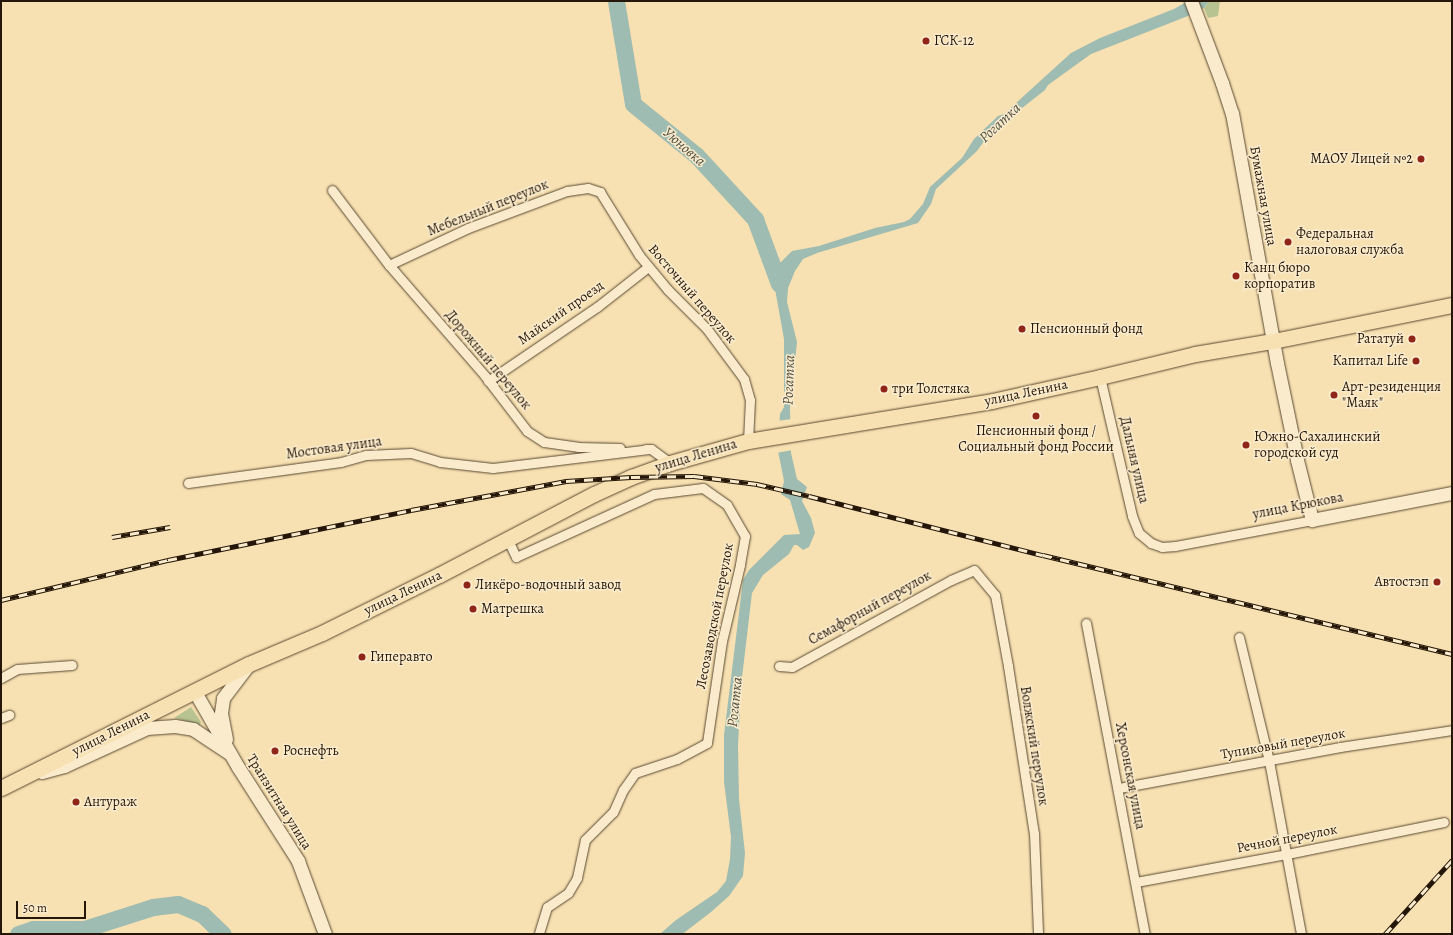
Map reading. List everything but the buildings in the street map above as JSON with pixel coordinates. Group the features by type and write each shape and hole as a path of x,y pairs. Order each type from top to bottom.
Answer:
{"main road":[{"name":"улица Ленина","path":"1,788 249,664 322,633 508,540 594,494 631,477 670,463 754,440 992,401 1100,378 1196,354 1273,341 1452,305"}],"street":[{"name":"Бумажная улица","path":"1191,1 1232,112 1273,341 1297,460 1312,520"},
{"name":"Мебельный переулок","path":"389,265 468,228 567,191 588,188 600,192"},
{"name":"Дорожный переулок","path":"332,190 389,265 488,381 527,431 544,442 578,447 651,449"},
{"name":"Восточный переулок","path":"600,192 638,255 668,290 707,330 744,379 750,400 754,440"},
{"name":"Майский проезд","path":"488,381 597,307 648,267"},
{"name":"Дальняя улица","path":"1100,378 1132,516 1139,533 1151,543"},
{"path":"651,449 670,463"},
{"name":"Мостовая улица","path":"188,483 341,462 366,455 411,453 440,462 493,468 651,449"},
{"name":"Лесозаводской переулок","path":"508,540 516,557 654,494 703,488 727,505 745,536 740,566 722,641 707,743 677,759 635,773 623,790 613,812 586,840 577,878 568,893 547,907 539,934"},
{"name":"улица Крюкова","path":"1151,543 1162,547 1175,546 1452,493"},
{"name":"Семафорный переулок","path":"779,666 792,667 951,580 974,570"},
{"name":"Волжский переулок","path":"974,570 994,595 1008,666 1034,833 1038,934"},
{"name":"Херсонская улица","path":"1086,623 1145,934"},
{"path":"1239,637 1269,761 1301,934"},
{"path":"232,756 221,713 223,698 249,664"},
{"path":"1,678 17,669 72,665"},
{"name":"Транзитная улица","path":"195,692 232,756 298,861 326,934"},
{"path":"28,775 64,766 147,728 175,726 193,729 232,756"},
{"name":"Тупиковый переулок","path":"1118,788 1340,747 1452,730"},
{"name":"Речной переулок","path":"1136,882 1287,854 1444,822"}],"green space":[{"path":"1209,1 1220,1 1218,16 1208,18 1204,8"},
{"path":"191,707 201,722 200,725 174,718"}],"water":[{"name":"Рогатка","path":"1188,1 1209,1 1204,8 1188,16 1091,54 1048,85 1045,90 1004,122 985,140 977,151 936,189 931,204 918,223 817,253 803,259 795,271 788,288 787,302 797,342 790,408 791,453 797,479 807,487 802,501 811,518 815,533 809,547 803,550 797,545 794,545 789,554 763,575 752,593 741,686 738,746 739,799 745,853 743,876 729,896 685,932 682,934 660,934 676,920 717,892 726,881 730,859 731,837 724,782 724,735 743,580 749,570 784,535 800,534 790,500 781,494 784,481 778,451 780,414 784,407 784,339 773,278 778,265 792,251 819,246 875,228 904,222 910,219 923,204 930,187 962,158 974,139 998,116 1004,114 1071,53 1100,38 1174,9"}],"pier":[{"path":"795,389 793,402 782,405 782,392"},
{"path":"792,419 793,450 776,453 777,421"}],"waterway":[{"name":"Уюновка","path":"616,1 633,104 697,156 755,219 779,284"},
{"path":"18,934 33,929 84,929 153,907 178,904 202,914 223,934"}],"railway":[{"path":"1,600 168,560 411,510 566,481 631,477 694,476 757,484 809,496 1043,555 1452,654"},
{"path":"112,537 170,527"},
{"path":"1385,934 1452,860"}],"place":[{"name":"ГСК-12","path":"926,41"},
{"name":"МАОУ Лицей №2","path":"1421,159"},
{"name":"Федеральная налоговая служба","path":"1288,242"},
{"name":"Канц бюро корпоратив","path":"1236,276"},
{"name":"Пенсионный фонд","path":"1022,329"},
{"name":"Рататуй","path":"1412,339"},
{"name":"Капитал Life","path":"1416,361"},
{"name":"три Толстяка","path":"884,389"},
{"name":"Арт-резиденция \"Маяк\"","path":"1334,395"},
{"name":"Пенсионный фонд / Социальный фонд России","path":"1036,416"},
{"name":"Южно-Сахалинский городской суд","path":"1246,445"},
{"name":"Автостэп","path":"1437,582"},
{"name":"Ликёро-водочный завод","path":"467,585"},
{"name":"Матрешка","path":"473,609"},
{"name":"Гиперавто","path":"362,657"},
{"name":"Роснефть","path":"275,751"},
{"name":"Антураж","path":"76,802"}]}
